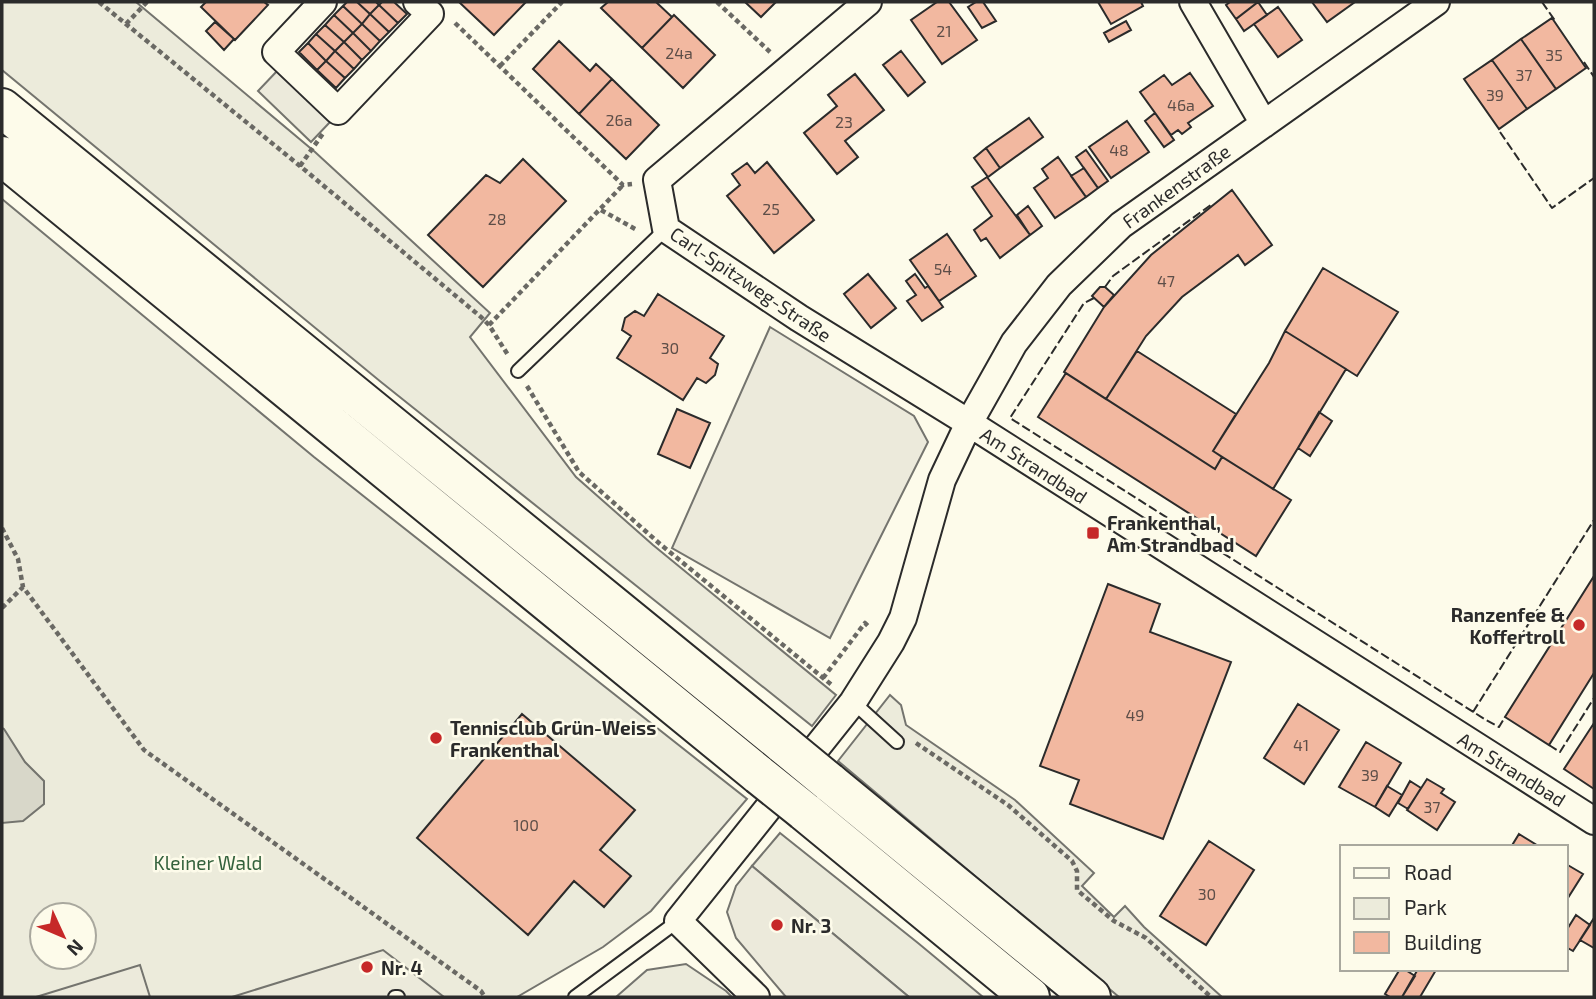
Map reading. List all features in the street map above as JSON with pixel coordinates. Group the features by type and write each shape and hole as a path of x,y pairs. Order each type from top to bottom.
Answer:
{"highway":[{"path":"2,108 1091,997"},
{"path":"2,156 1030,997"}],"street":[{"path":"324,2 275,52 338,111 424,8"},
{"path":"657,180 868,2"},
{"path":"1193,2 1264,124"},
{"name":"Frankenstraße","path":"969,423 1014,344 1059,285 1121,225 1436,2"},
{"name":"Carl-Spitzweg-Straße","path":"657,180 666,229 799,318 969,423"},
{"name":"Am Strandbad","path":"678,921 853,702 891,642 903,618 942,480 969,423 1594,821"},
{"path":"678,921 756,997"}],"lane":[{"path":"518,371 666,229"},
{"path":"853,702 897,741"},
{"name":"Am Strandbad","path":"575,997 678,921"}],"path":[{"path":"99,2 489,325 579,472 660,544 823,678"},
{"path":"126,24 147,2"},
{"path":"500,66 562,2"},
{"path":"717,2 788,70"},
{"path":"424,8 450,19 623,186"},
{"path":"300,166 338,111"},
{"path":"489,325 623,186 657,180"},
{"path":"601,210 635,230 666,229"},
{"path":"2,528 18,559 23,587 144,750 481,991 485,997"},
{"path":"2,608 23,587"},
{"path":"897,741 917,743 1008,805 1072,861 1077,871 1077,890 1114,921 1146,938 1211,997"}],"green space":[{"path":"2,2 136,2 315,152 490,313 470,337 576,477 653,545 836,695 812,726 381,382 2,70"},
{"name":"Kleiner Wald","path":"2,199 314,457 747,799 651,911 603,947 517,997 2,997"},
{"path":"890,695 901,705 906,725 1015,800 1094,873 1082,886 1114,917 1125,906 1144,927 1222,997 1119,997 838,761"},
{"path":"780,833 983,997 909,997 752,866"},
{"path":"686,964 732,997 616,997 647,970"}],"shaded area":[{"path":"278,70 331,121 311,142 258,91"},
{"path":"770,327 914,416 928,442 830,638 672,548"},
{"path":"2,728 25,762 44,781 44,804 23,821 2,823"},
{"name":"Nr. 3","path":"752,866 909,997 786,997 736,938 727,912 736,886"},
{"name":"Nr. 4","path":"383,950 444,997 232,997"},
{"path":"140,965 150,997 36,997"}],"building":[{"path":"206,2 264,2 268,5 235,40 201,7"},
{"path":"347,2 357,2 370,14 362,24 343,6"},
{"path":"357,2 376,2 379,5 370,14"},
{"path":"382,2 394,2 407,14 398,23 379,5"},
{"path":"459,2 526,2 494,35"},
{"path":"608,2 656,2 672,17 642,48 601,8"},
{"path":"745,2 776,2 761,17"},
{"path":"937,2 949,2 977,40 942,64 911,20"},
{"path":"976,2 983,2 996,21 982,28 968,7"},
{"path":"1098,2 1141,2 1143,6 1111,24"},
{"path":"1230,2 1258,2 1236,19 1226,5"},
{"path":"1258,2 1267,15 1244,31 1236,19"},
{"path":"1312,2 1355,2 1327,22"},
{"path":"379,5 398,23 389,32 370,14"},
{"path":"343,6 362,24 353,33 334,15"},
{"path":"1278,7 1302,40 1278,57 1254,24"},
{"path":"370,14 389,32 380,41 362,24"},
{"path":"334,15 353,33 344,42 325,25"},
{"path":"674,15 715,55 683,88 642,48"},
{"path":"1552,18 1586,68 1556,89 1521,39"},
{"path":"1126,21 1131,30 1109,42 1104,33"},
{"path":"215,22 234,39 224,50 206,31"},
{"path":"362,24 380,41 371,51 353,33"},
{"path":"325,25 344,42 335,51 316,34"},
{"path":"353,33 371,51 362,60 344,42"},
{"path":"316,34 335,51 326,61 308,43"},
{"path":"1521,39 1556,89 1527,109 1492,60"},
{"path":"559,41 590,71 596,64 612,79 579,114 533,69"},
{"path":"344,42 362,60 354,69 335,51"},
{"path":"308,43 326,61 317,70 299,52"},
{"path":"335,51 354,69 345,78 326,61"},
{"path":"901,51 925,82 908,96 883,65"},
{"path":"1492,60 1527,109 1499,129 1464,79"},
{"path":"326,61 345,78 336,88 317,70"},
{"path":"1190,73 1213,106 1188,123 1191,127 1182,134 1178,130 1171,135 1140,92 1164,75 1172,85"},
{"path":"855,74 884,110 845,141 858,157 837,174 804,133 837,106 828,95"},
{"path":"612,79 659,125 626,159 579,114"},
{"path":"1155,113 1174,140 1164,147 1145,121"},
{"path":"1029,118 1043,137 1000,168 986,148"},
{"path":"1127,121 1149,152 1111,178 1089,147"},
{"path":"986,148 1000,168 988,177 974,158"},
{"path":"1086,150 1108,181 1098,188 1076,157"},
{"path":"1058,157 1086,197 1055,218 1034,188 1048,178 1042,169"},
{"path":"523,159 566,201 483,287 428,235 486,175 500,183"},
{"path":"767,162 814,220 774,253 727,196 740,185 732,174 747,163 755,173"},
{"path":"1084,168 1098,188 1086,197 1071,176"},
{"path":"987,177 1030,235 1000,258 986,238 981,241 974,230 992,216 972,187"},
{"path":"1232,190 1272,245 1245,265 1238,255 1182,297 1146,336 1106,399 1064,372 1104,307 1151,255"},
{"path":"1028,206 1042,226 1030,235 1017,215"},
{"path":"947,234 976,276 939,301 910,260"},
{"path":"1323,268 1398,312 1357,376 1285,331"},
{"path":"868,274 896,308 871,328 844,294"},
{"path":"915,274 925,288 928,286 943,307 922,321 907,301 916,295 906,281"},
{"path":"1100,287 1105,287 1114,295 1104,307 1092,296"},
{"path":"658,294 724,336 710,358 718,364 715,375 706,383 697,378 683,400 617,358 631,336 622,330 625,318 635,311 644,316"},
{"path":"1285,331 1346,369 1273,489 1213,451 1269,363"},
{"path":"1137,351 1236,414 1213,451 1222,457 1215,469 1106,399"},
{"path":"1066,373 1215,469 1222,457 1291,500 1256,556 1038,417"},
{"path":"677,409 710,423 690,468 658,454"},
{"path":"1319,412 1332,421 1310,456 1298,448"},
{"name":"Ranzenfee & Koffertroll","path":"1594,576 1594,673 1549,745 1505,717"},
{"path":"1108,584 1160,604 1150,632 1231,662 1163,839 1070,804 1079,780 1040,766"},
{"path":"1298,704 1339,730 1304,784 1264,758"},
{"path":"522,714 635,810 600,850 631,876 604,907 574,881 528,935 417,838"},
{"path":"1594,723 1594,789 1564,769"},
{"path":"1366,742 1401,763 1375,807 1339,787"},
{"path":"1427,779 1444,789 1441,793 1455,802 1437,830 1407,810"},
{"path":"1410,781 1421,788 1408,809 1398,803"},
{"path":"1387,786 1402,795 1389,816 1375,807"},
{"path":"1519,834 1537,845 1512,845"},
{"path":"1209,841 1254,870 1206,945 1160,916"},
{"path":"1568,865 1583,874 1568,898"},
{"path":"1576,915 1590,925 1573,951 1568,948 1568,928"},
{"path":"1594,918 1594,948 1580,940"},
{"path":"1399,971 1407,971 1415,976 1402,997 1385,994"},
{"path":"1417,971 1435,971 1420,997 1402,997"}],"fence":[{"path":"1542,2 1556,22"},
{"path":"1584,62 1594,77"},
{"path":"1500,132 1552,208 1594,178"},
{"path":"1105,287 1113,276 1212,204"},
{"path":"1094,298 1084,303 1010,418 1486,720 1499,727 1505,717"},
{"path":"1473,712 1594,520"},
{"path":"1549,745 1560,752 1594,698"}],"place":[{"name":"Frankenthal, Am Strandbad","path":"1093,533"},
{"name":"Ranzenfee & Koffertroll","path":"1579,625"},
{"name":"Tennisclub Grün-Weiss Frankenthal","path":"436,738"},
{"name":"Nr. 3","path":"777,925"},
{"name":"Nr. 4","path":"367,967"}]}
